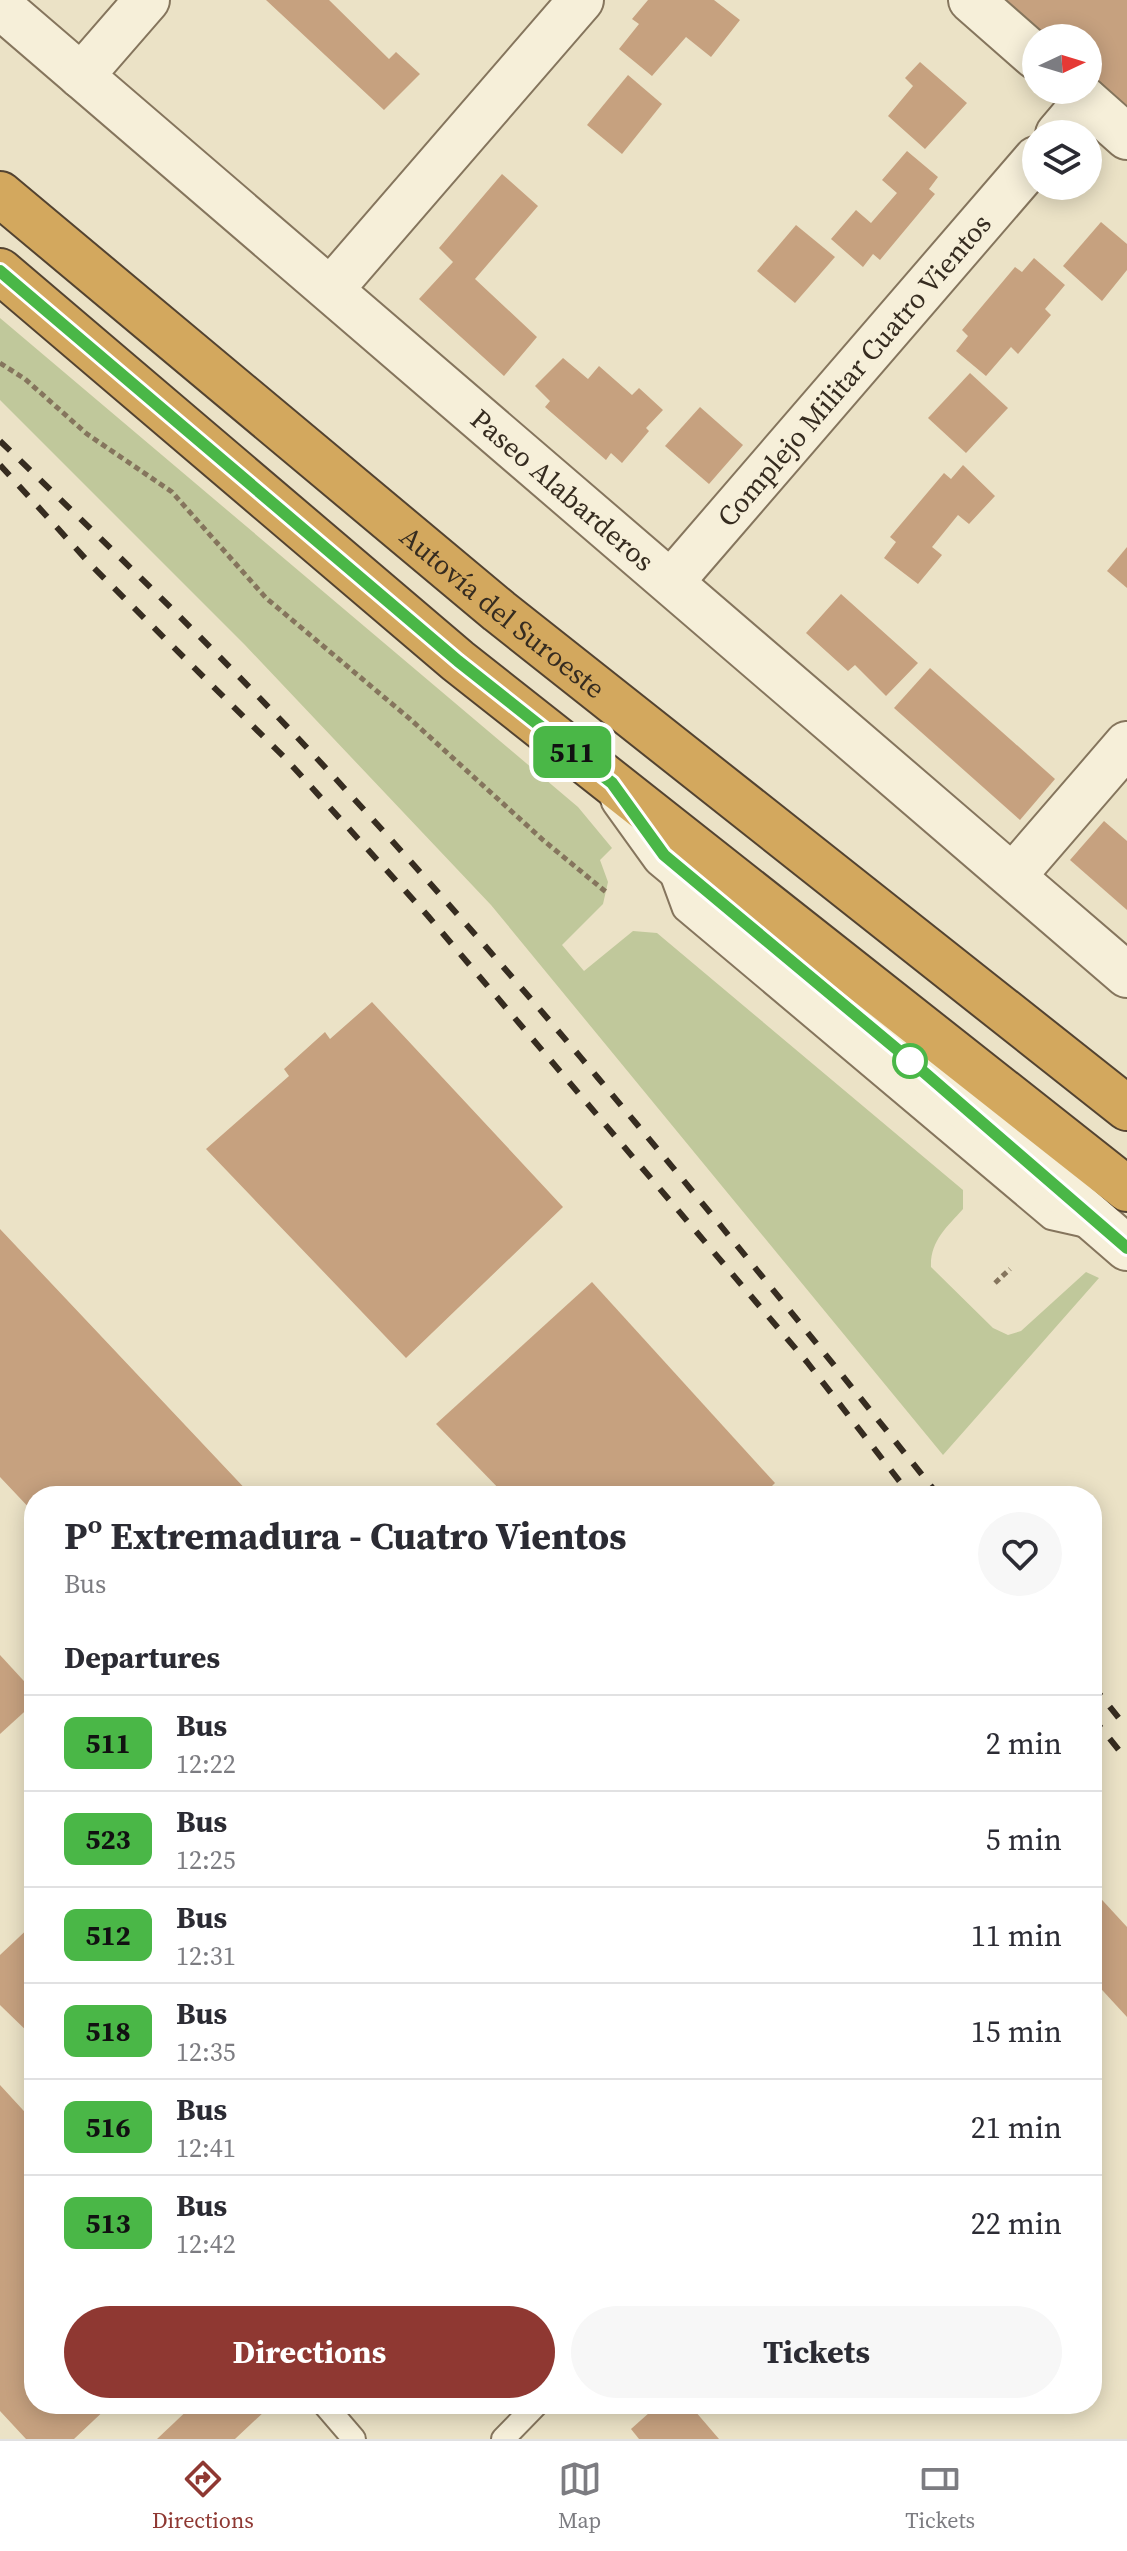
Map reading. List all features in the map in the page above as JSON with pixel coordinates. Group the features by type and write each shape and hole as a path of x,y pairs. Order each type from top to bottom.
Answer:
{"highway":[{"name":"Autovía del Suroeste","path":"0,194 499,611 1127,1108"},
{"path":"0,271 458,661 1127,1189"}],"street":[{"path":"81,76 147,0"},
{"path":"331,289 581,0"},
{"path":"971,0 1022,45"},
{"name":"Paseo Alabarderos","path":"0,6 1127,975"},
{"path":"1089,104 1127,137"},
{"name":"Complejo Militar Cuatro Vientos","path":"671,582 1022,175"},
{"path":"1013,876 1127,744"},
{"path":"612,783 664,855 911,1061 1117,1240"}],"lane":[{"path":"333,2414 354,2439"},
{"path":"503,2439 527,2414"}],"path":[{"path":"0,363 25,379 87,434 172,492 266,598 410,719 543,840 606,892"},
{"path":"995,1283 1010,1269"}],"green space":[{"path":"0,318 578,807 612,848 600,860 608,882 603,904 562,945 584,971 633,931 657,933 963,1190 963,1209 936,1242 931,1267 993,1328 1008,1335 1021,1331 1086,1272 1099,1278 943,1455 491,905 245,645 0,400"}],"building":[{"path":"266,0 329,0 389,59 396,52 420,74 384,110"},
{"path":"648,0 714,0 740,20 711,57 686,37 652,76 619,49 639,24 632,19"},
{"path":"1004,0 1127,0 1127,108 1102,86 1102,24 1031,24"},
{"path":"920,62 967,103 925,149 888,116 913,86 905,78"},
{"path":"628,75 662,104 622,154 587,125"},
{"path":"907,151 938,177 929,189 935,194 880,260 873,254 863,267 831,239 856,210 871,223 897,193 882,180"},
{"path":"502,174 538,206 475,279 537,337 504,376 419,299 453,262 439,248"},
{"path":"1101,222 1127,244 1127,270 1102,301 1063,266"},
{"path":"796,225 835,257 795,303 757,271"},
{"path":"1034,258 1065,285 1045,309 1051,315 1018,354 1011,347 986,376 956,351 968,336 962,330 1015,267 1022,272"},
{"path":"563,358 588,379 599,366 632,395 639,388 663,410 646,428 649,431 622,463 611,453 606,460 545,407 550,401 535,386"},
{"path":"970,373 1008,408 966,453 928,418"},
{"path":"700,407 743,445 709,484 665,446"},
{"path":"963,465 995,496 969,524 958,515 932,547 942,555 918,584 884,558 896,542 890,537 944,473 951,479"},
{"path":"1127,547 1127,588 1107,571"},
{"path":"841,594 918,663 886,696 855,665 848,671 806,633"},
{"path":"930,668 1055,779 1020,820 894,708"},
{"path":"1104,821 1127,841 1127,910 1070,860"},
{"path":"372,1002 563,1207 406,1358 206,1149 289,1076 284,1069 325,1032 330,1039"},
{"path":"0,1229 243,1486 24,1486 24,1502 0,1477"},
{"path":"592,1282 775,1483 772,1486 496,1486 436,1424"},
{"path":"0,1655 24,1681 24,1712 0,1734"},
{"path":"1102,1900 1127,1927 1127,2017 1102,1990"},
{"path":"24,1932 24,2028 0,2005 0,1955"},
{"path":"0,2085 24,2111 24,2414 100,2414 74,2439 26,2439 0,2411"},
{"path":"183,2414 262,2414 235,2439 157,2439"},
{"path":"648,2414 698,2414 719,2439 639,2439 631,2429"}],"railway":[{"path":"0,441 132,569 303,744 499,961 648,1138 931,1486"},
{"path":"0,465 93,567 286,759 428,916 807,1362 903,1486"},
{"path":"1102,1697 1127,1728"},
{"path":"1102,1729 1127,1760"}],"bus line":[{"name":"511","path":"0,271 458,661 612,783 664,855 911,1061 1127,1248"}]}
